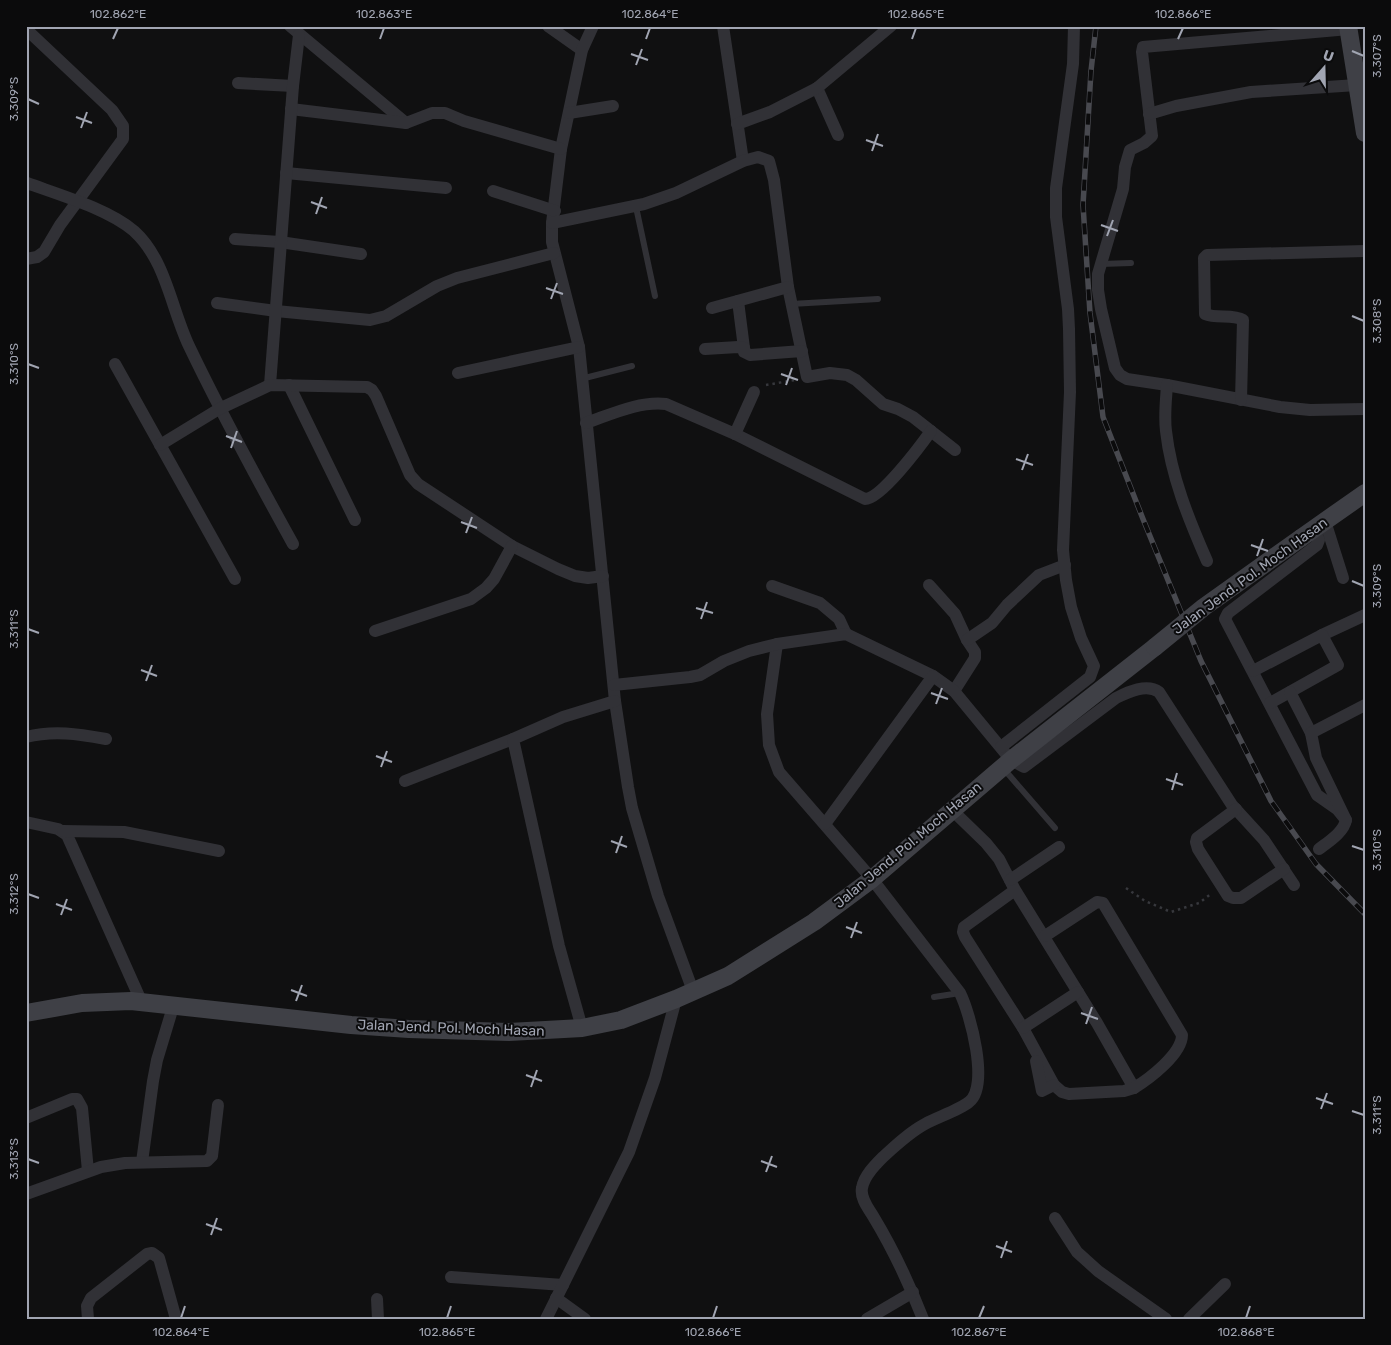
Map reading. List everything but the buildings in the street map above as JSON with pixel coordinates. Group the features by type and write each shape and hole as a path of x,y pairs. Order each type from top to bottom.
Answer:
{"main road":[{"path":"1349,27 1365,133"},
{"name":"Jalan Jend. Pol. Moch Hasan","path":"26,1013 110,1001 409,1029 509,1032 582,1028 621,1020 676,999 728,976 774,949 814,922 872,879 952,810 1005,758 1155,648 1204,607 1315,532 1365,493"}],"street":[{"path":"548,26 582,50"},
{"path":"593,26 582,50 561,149 552,242 579,347 615,702 632,808 658,896 693,991"},
{"path":"723,26 743,161"},
{"path":"737,124 770,112 817,88 891,26"},
{"path":"1005,758 1090,677 1094,670 1094,666 1081,638 1072,608 1063,550 1070,392 1069,329 1056,217 1056,188 1073,64 1074,26"},
{"path":"1349,27 1143,46 1142,52 1152,136 1144,143 1130,150 1125,167 1123,189 1100,264 1098,290 1115,368 1120,375 1127,379 1241,400 1310,410 1365,409"},
{"path":"26,29 112,110 123,126 123,139 60,225 44,252 37,257 26,259"},
{"path":"270,385 293,86 295,30"},
{"path":"295,30 406,123"},
{"path":"238,82 293,86"},
{"path":"1149,114 1176,106 1251,92 1357,85"},
{"path":"817,88 838,135"},
{"path":"569,113 613,106"},
{"path":"291,109 406,123 432,113 445,112 464,121 561,149"},
{"path":"493,191 553,217 636,207 676,193 743,161 758,157 765,159 771,164 776,188 788,287 806,377 830,373 847,375 856,380 883,404 913,417 955,450"},
{"path":"286,172 446,188"},
{"path":"27,183 113,217 133,230 148,246 160,268 178,320 219,409 293,544"},
{"path":"235,239 280,242 361,254"},
{"path":"1241,400 1243,320 1205,314 1204,258 1207,255 1365,251"},
{"path":"217,303 276,311 370,320 378,319 437,286 457,278 554,253"},
{"path":"712,308 788,287"},
{"path":"738,301 744,352 750,355 802,351"},
{"path":"705,349 732,346 744,348"},
{"path":"458,373 579,347"},
{"path":"115,364 235,579"},
{"path":"160,444 219,409 270,385 364,386 369,388 376,396 413,479 512,546 575,576 588,578 603,576"},
{"path":"1167,385 1166,424 1170,452 1186,514 1206,561"},
{"path":"289,386 355,520"},
{"path":"735,434 754,392"},
{"path":"586,423 644,404 666,404 735,434 865,499 870,499 899,472 931,432"},
{"path":"1315,532 1344,578"},
{"path":"1315,532 1319,543 1317,545 1228,613 1226,619 1317,795 1337,810 1346,820"},
{"path":"374,631 471,599 486,588 494,579 512,546"},
{"path":"967,640 992,623 1007,605 1038,575 1065,565"},
{"path":"929,585 955,614 975,652 975,658 954,691"},
{"path":"772,586 820,603 839,619 846,634"},
{"path":"1253,671 1322,635 1364,618"},
{"path":"614,685 700,675 724,661 749,650 846,634 933,676 954,691 1005,758 1026,767 1116,698 1127,692 1150,688 1159,692 1236,809 1264,840 1294,885"},
{"path":"1270,704 1290,692 1341,670 1322,635"},
{"path":"777,644 767,714 769,746 779,772 872,879 960,993 965,1003 975,1037 979,1079 975,1095 970,1102 923,1125 896,1146 868,1174 862,1189 863,1200 887,1240 913,1292 923,1319"},
{"path":"825,824 933,676"},
{"path":"1290,692 1311,733 1316,758 1346,820 1344,826 1319,850"},
{"path":"405,781 513,739 563,717 615,702"},
{"path":"1311,733 1365,705"},
{"path":"26,738 43,733 76,733 106,739"},
{"path":"513,739 559,946 582,1028"},
{"path":"1236,809 1198,838 1196,842 1198,849 1228,896 1240,898 1284,869"},
{"path":"952,810 986,843 998,859 1134,1088"},
{"path":"26,822 63,832 124,832 219,851"},
{"path":"63,832 66,834 142,1003"},
{"path":"1045,936 1097,902 1103,903 1182,1035 1182,1040 1178,1047 1158,1072 1134,1088 1124,1091 1069,1094 1062,1092 1054,1085 1023,1028 965,937 964,927 1059,847"},
{"path":"1023,1028 1078,992"},
{"path":"546,1319 628,1152 656,1078 676,999"},
{"path":"142,1162 153,1081 173,1007"},
{"path":"26,1118 72,1098 78,1100 82,1108 88,1170"},
{"path":"26,1194 88,1170 125,1162 209,1160 212,1156 218,1106"},
{"path":"1055,1218 1077,1252 1098,1271 1166,1319"},
{"path":"88,1319 87,1306 91,1298 147,1254 153,1253 159,1258 176,1319"},
{"path":"451,1277 563,1285"},
{"path":"1189,1319 1225,1284"},
{"path":"867,1319 913,1292"},
{"path":"556,1298 585,1319"},
{"path":"377,1300 378,1319"}],"lane":[{"path":"636,207 655,296"},
{"path":"1100,264 1131,263"},
{"path":"792,304 878,299"},
{"path":"582,379 632,366"},
{"path":"1005,758 1055,828"},
{"path":"934,997 960,993"}],"path":[{"path":"754,392 761,386 806,377"},
{"path":"1126,888 1145,901 1171,912 1200,902 1222,886"}],"railway":[{"path":"1096,26 1091,71 1083,205 1090,313 1103,417 1201,661 1271,801 1316,864 1365,914"}]}
